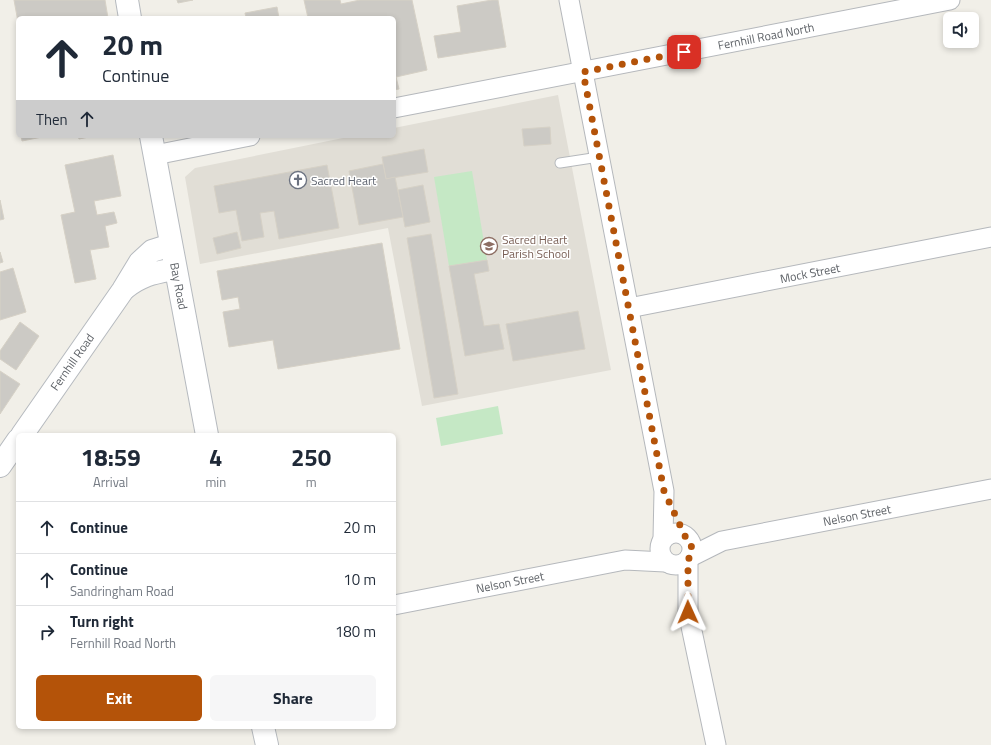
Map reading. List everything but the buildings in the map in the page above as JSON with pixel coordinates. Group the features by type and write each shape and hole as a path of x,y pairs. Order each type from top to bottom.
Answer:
{"street":[{"path":"127,0 130,16"},
{"path":"569,0 664,491 688,548 688,612 716,745"},
{"name":"Fernhill Road North","path":"396,108 950,0"},
{"path":"153,145 228,138"},
{"name":"Bay Road","path":"153,145 207,433"},
{"name":"Mock Street","path":"629,308 991,237"},
{"name":"Fernhill Road","path":"23,433 123,290 137,265 158,248 171,245"},
{"name":"Fernhill Road","path":"123,290 133,282 145,276 176,269"},
{"path":"0,466 16,443"},
{"name":"Nelson Street","path":"688,548 991,490"},
{"path":"664,491 662,541 660,553 688,612"},
{"path":"662,541 667,536 676,533 688,548"},
{"name":"Nelson Street","path":"625,560 662,541"},
{"path":"666,563 673,565 684,564 688,548"},
{"name":"Nelson Street","path":"396,605 625,560 666,563"},
{"path":"263,729 267,745"}],"lane":[{"path":"560,163 599,157"}],"shaded area":[{"name":"Sacred Heart Parish School","path":"558,95 611,370 422,406 388,228 200,264 185,177 195,168 343,138 396,138 396,128"}],"green space":[{"path":"472,171 487,260 449,266 434,177"},
{"path":"498,406 503,434 441,446 436,418"}],"place":[{"name":"Sacred Heart","path":"298,180"},
{"name":"Sacred Heart Parish School","path":"489,246"}],"route":[{"path":"684,52 583,72 664,491 685,536 691,543 692,548 692,553 688,560 688,612"}]}
